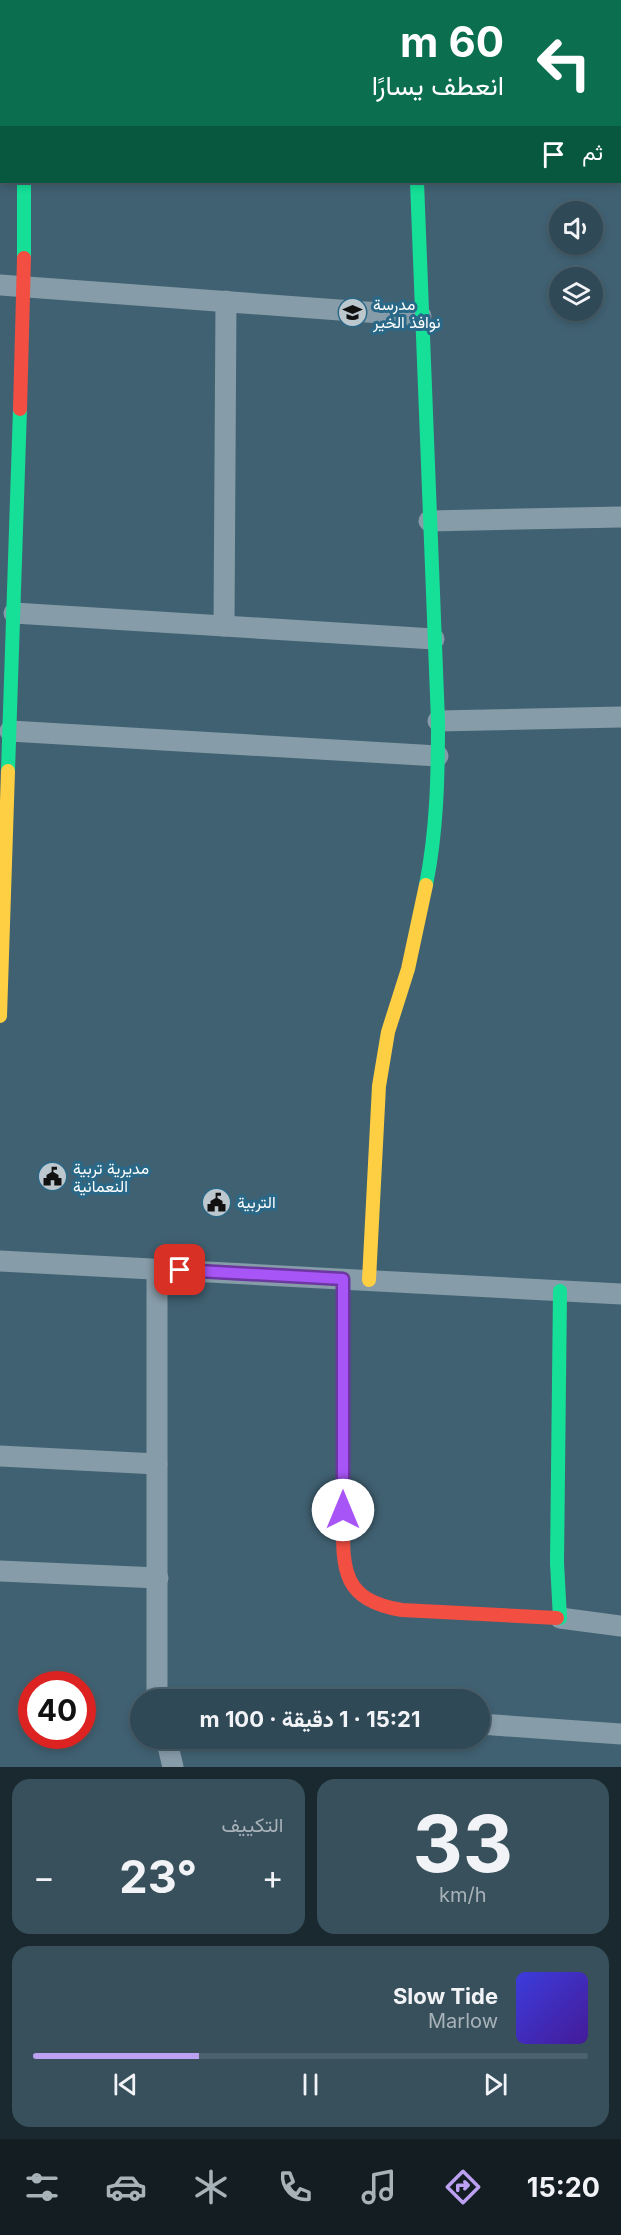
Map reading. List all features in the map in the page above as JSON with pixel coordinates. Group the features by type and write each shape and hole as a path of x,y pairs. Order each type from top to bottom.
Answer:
{"street":[{"path":"0,1016 10,730 6,692 14,613 24,287 24,183"},
{"path":"369,1280 379,1086 388,1032 408,969 432,856 438,792 438,721 417,183"},
{"path":"0,285 421,316"},
{"path":"224,626 226,301"},
{"path":"429,521 621,517"},
{"path":"14,613 434,639"},
{"path":"438,721 621,717"},
{"path":"10,730 438,756"},
{"path":"0,1261 621,1294"},
{"path":"156,1269 157,1689"},
{"path":"343,1279 343,1557 351,1586 378,1606 560,1618 621,1626"},
{"path":"560,1291 557,1563 560,1618"},
{"path":"0,1456 157,1464"},
{"path":"0,1570 158,1578"},
{"path":"490,1725 621,1734"},
{"path":"169,1749 173,1767"}],"traffic: fast":[{"path":"24,183 24,258"},
{"path":"417,183 438,721 435,823 426,885"},
{"path":"8,771 20,409"},
{"path":"557,1618 560,1618 557,1563 560,1291"}],"traffic: slow":[{"path":"0,1016 8,771"},
{"path":"369,1280 379,1086 388,1032 408,969 426,885"},
{"path":"343,1279 343,1512"}],"traffic: jam":[{"path":"20,409 24,258"},
{"path":"343,1512 345,1564 349,1578 366,1598 381,1605 402,1610 557,1618"}],"place":[{"name":"مدرسة نوافذ الخير","path":"352,313"},
{"name":"مديرية تربية النعمانية","path":"52,1177"},
{"name":"التربية","path":"216,1202"}],"route":[{"path":"180,1270 343,1279 343,1510"}]}
